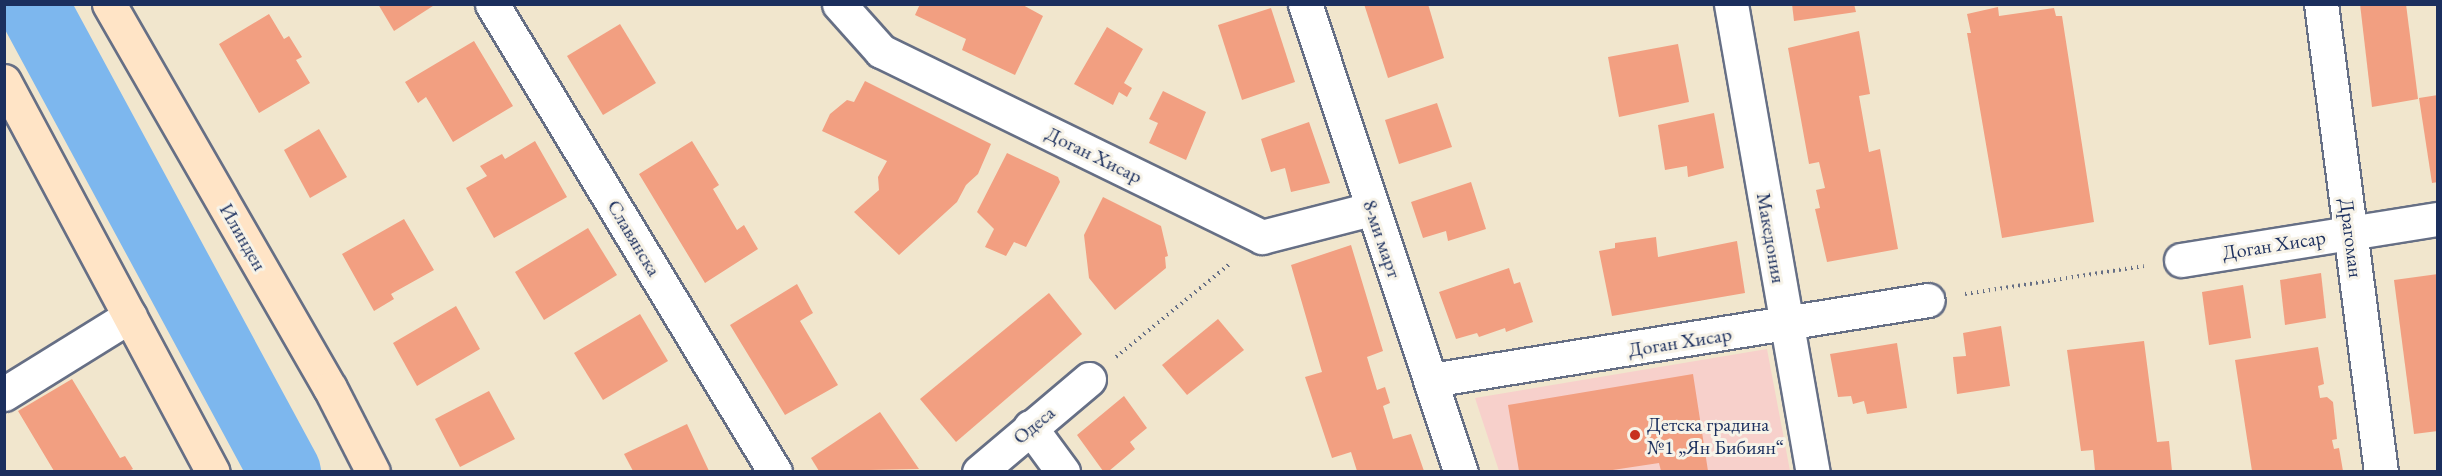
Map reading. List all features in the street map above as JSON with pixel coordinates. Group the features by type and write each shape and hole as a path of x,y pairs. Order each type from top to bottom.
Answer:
{"main road":[{"name":"Илинден","path":"109,4 330,388 373,471"},
{"path":"4,81 213,471"}],"street":[{"name":"Славянска","path":"492,4 775,471"},
{"name":"Доган Хисар","path":"839,4 881,51 1262,237"},
{"name":"8-ми март","path":"1305,4 1371,209 1461,471"},
{"name":"Македония","path":"1731,4 1813,471"},
{"name":"Драгоман","path":"2321,4 2381,471"},
{"path":"1262,237 1371,209"},
{"name":"Доган Хисар","path":"2181,260 2438,219"},
{"name":"Доган Хисар","path":"1431,380 1786,326 1928,300"},
{"path":"4,394 130,316"},
{"name":"Одеса","path":"978,471 1089,379"},
{"path":"1030,427 1063,471"}],"path":[{"path":"1089,379 1262,237"},
{"path":"1928,300 2181,260"}],"shaded area":[{"name":"Детска градина №1 „Ян Бибиян“","path":"1767,349 1790,471 1499,471 1475,398"}],"building":[{"path":"378,4 436,4 394,31"},
{"path":"920,4 1021,4 1043,16 1015,75 962,50 966,39 915,15"},
{"path":"1364,4 1428,4 1444,58 1388,78"},
{"path":"1792,4 1854,4 1856,12 1794,21"},
{"path":"2360,4 2406,4 2418,99 2372,107"},
{"path":"1998,7 1999,16 2054,8 2056,16 2062,16 2094,222 2002,238 1967,33 1971,33 1967,14"},
{"path":"1271,8 1295,82 1242,100 1218,25"},
{"path":"269,14 284,39 289,36 302,57 296,60 310,83 259,113 219,44"},
{"path":"620,24 656,83 603,115 567,56"},
{"path":"1107,27 1143,49 1124,83 1132,88 1127,97 1119,92 1113,105 1074,84"},
{"path":"1859,31 1870,94 1859,96 1869,152 1880,149 1898,249 1827,262 1815,209 1820,208 1816,190 1825,188 1819,162 1809,164 1788,48"},
{"path":"474,41 513,106 453,142 426,97 418,103 405,82"},
{"path":"1678,44 1689,102 1619,117 1608,57"},
{"path":"865,81 991,144 978,174 966,185 957,202 899,255 854,212 879,190 878,177 887,161 822,131 830,114 847,100 854,102"},
{"path":"1163,91 1206,112 1186,160 1149,143 1158,123 1149,119"},
{"path":"2438,95 2438,182 2432,183 2419,98"},
{"path":"1437,103 1452,147 1399,164 1385,120"},
{"path":"1714,113 1724,168 1688,177 1687,166 1665,170 1658,125"},
{"path":"1309,122 1330,183 1291,192 1285,168 1271,172 1261,139"},
{"path":"319,129 347,177 310,198 284,150"},
{"path":"535,141 567,197 494,238 466,188 487,176 480,166 502,154 505,159"},
{"path":"692,141 719,185 713,189 737,230 744,225 758,249 705,283 639,174"},
{"path":"1007,153 1058,177 1060,182 1026,247 1014,242 1006,256 985,247 994,229 977,212"},
{"path":"1471,182 1486,229 1448,241 1446,231 1423,238 1411,202"},
{"path":"1103,197 1161,226 1168,256 1165,257 1166,268 1115,310 1089,278 1084,235"},
{"path":"404,219 434,270 391,294 394,299 374,311 342,254"},
{"path":"588,228 617,275 544,320 515,272"},
{"path":"1656,237 1658,257 1737,241 1745,293 1612,316 1599,251 1615,248 1615,243"},
{"path":"1351,245 1383,351 1367,357 1377,390 1385,387 1390,403 1383,406 1393,439 1411,434 1424,471 1357,471 1351,452 1332,458 1305,377 1322,372 1291,265"},
{"path":"1509,268 1514,284 1520,282 1533,322 1506,332 1505,328 1479,337 1477,333 1456,339 1439,292"},
{"path":"2321,273 2326,318 2285,325 2280,280"},
{"path":"2438,274 2438,431 2414,434 2394,280"},
{"path":"797,284 813,313 800,321 838,385 785,415 730,325"},
{"path":"2243,285 2251,338 2209,345 2202,292"},
{"path":"1049,293 1082,334 956,442 920,399"},
{"path":"456,306 480,349 417,386 393,343"},
{"path":"640,314 668,361 603,400 574,353"},
{"path":"1218,319 1244,350 1187,395 1162,365"},
{"path":"2001,326 2010,386 1957,394 1953,357 1966,356 1963,333"},
{"path":"2144,341 2157,442 2169,441 2172,471 2095,471 2093,450 2081,451 2067,350"},
{"path":"1897,343 1907,408 1867,414 1864,401 1853,404 1851,396 1838,397 1830,354"},
{"path":"2318,347 2324,384 2318,386 2320,398 2327,397 2333,402 2337,439 2332,440 2334,449 2339,448 2343,471 2252,471 2235,360"},
{"path":"1693,374 1708,471 1661,471 1659,463 1606,471 1519,471 1508,405"},
{"path":"72,379 120,458 125,456 133,469 129,471 54,471 18,411"},
{"path":"489,391 515,439 460,467 435,419"},
{"path":"1124,396 1147,428 1130,442 1135,449 1109,471 1103,471 1077,435"},
{"path":"880,412 919,469 819,471 811,458"},
{"path":"687,424 709,471 633,471 624,454"}],"waterway":[{"path":"32,4 285,472"}],"place":[{"name":"Детска градина №1 „Ян Бибиян“","path":"1635,435"}]}
